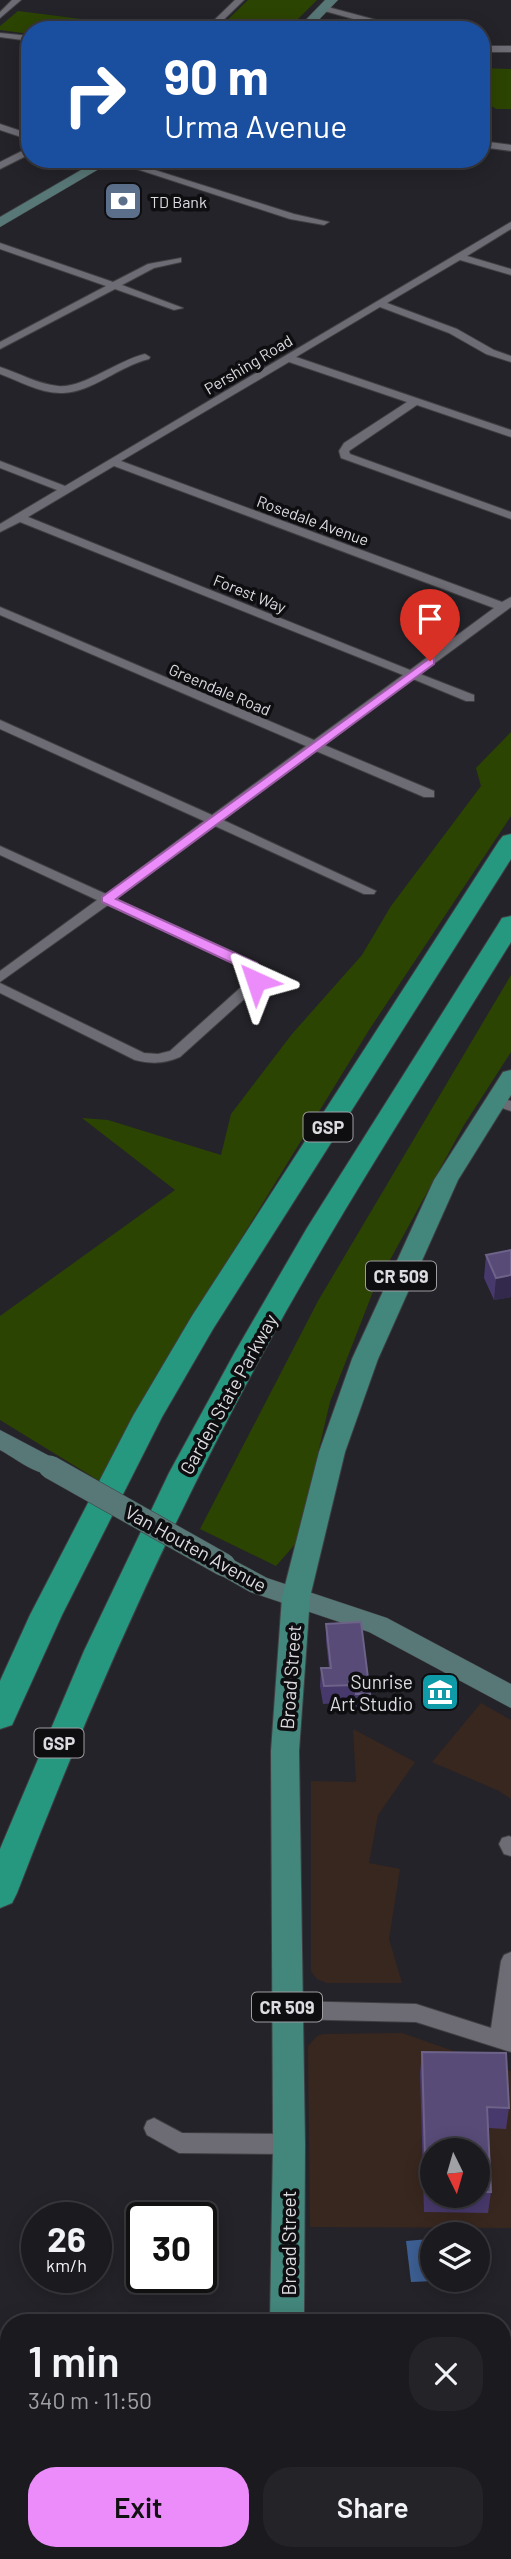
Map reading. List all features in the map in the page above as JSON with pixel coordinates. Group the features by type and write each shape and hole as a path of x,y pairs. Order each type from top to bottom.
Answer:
{"highway":[{"name":"GSP","path":"0,1716 46,1615 148,1416 202,1323 511,841"},
{"name":"Garden State Parkway","path":"0,1893 50,1762 124,1595 216,1413 376,1139 511,923"}],"main road":[{"path":"311,21 328,4"},
{"path":"0,223 95,168"},
{"name":"Broad Street","path":"287,2314 289,2144 285,1751 296,1597 332,1452 365,1359 454,1164 503,1104 511,1077"},
{"name":"Van Houten Avenue","path":"0,1439 259,1585 378,1625 511,1697"}],"street":[{"path":"0,16 17,0"},
{"path":"218,21 240,0"},
{"path":"328,4 376,21"},
{"path":"0,35 21,38"},
{"path":"490,49 511,49"},
{"path":"0,127 21,134"},
{"path":"490,145 511,148"},
{"path":"0,166 21,155"},
{"path":"138,168 293,217 324,222"},
{"name":"Pershing Road","path":"0,528 511,225"},
{"path":"0,246 178,308"},
{"path":"458,256 511,272"},
{"path":"0,346 151,265 178,260"},
{"path":"380,304 453,331 490,352 511,359"},
{"path":"0,370 47,387 67,390 128,360 145,357"},
{"path":"288,358 511,434"},
{"path":"416,401 348,445 344,451 345,456 511,516"},
{"name":"Rosedale Avenue","path":"113,462 507,604"},
{"path":"0,464 66,490"},
{"name":"Forest Way","path":"19,517 470,698"},
{"path":"0,978 507,604"},
{"name":"Greendale Road","path":"0,611 429,794"},
{"path":"0,724 369,891"},
{"path":"0,850 256,969 256,981 187,1044 165,1059 140,1056 0,987"},
{"path":"287,2010 416,2013 505,2041 511,1961"},
{"path":"154,2128 179,2143 289,2144"}],"shaded area":[{"path":"481,1703 511,1720 511,1799 499,1791 432,1762"},
{"path":"353,1729 415,1762 378,1815 369,1863 400,1869 389,1939 402,1983 327,1983 317,1979 311,1971 311,1781 356,1782"},
{"path":"402,2033 511,2071 511,2228 490,2228 490,2222 420,2222 420,2228 310,2227 308,2046 317,2036"}],"green space":[{"path":"248,0 317,0 296,21 226,21"},
{"path":"18,11 97,21 21,21 21,33 0,30 0,26"},
{"path":"490,68 511,69 511,109 496,109 490,105"},
{"path":"511,732 511,816 369,1030 201,1304 101,1482 0,1420 0,1316 175,1190 82,1118 108,1120 221,1155 231,1114 292,1034 362,955 391,906 481,786 476,768"},
{"path":"511,975 511,1052 464,1125 374,1289 330,1402 297,1542 276,1566 200,1529 318,1301"}],"water":[{"path":"420,2240 420,2282 411,2282 406,2241"}],"building":[{"path":"511,1250 511,1275 496,1278 486,1255"},
{"path":"361,1622 370,1694 356,1694 355,1685 324,1686 321,1668 331,1668 326,1624"},
{"path":"422,2052 506,2053 509,2108 487,2107 488,2138 424,2138"}],"place":[{"name":"TD Bank","path":"123,201"},
{"name":"Sunrise Art Studio","path":"440,1692"}],"route":[{"path":"256,981 256,969 107,900 430,661"}]}
